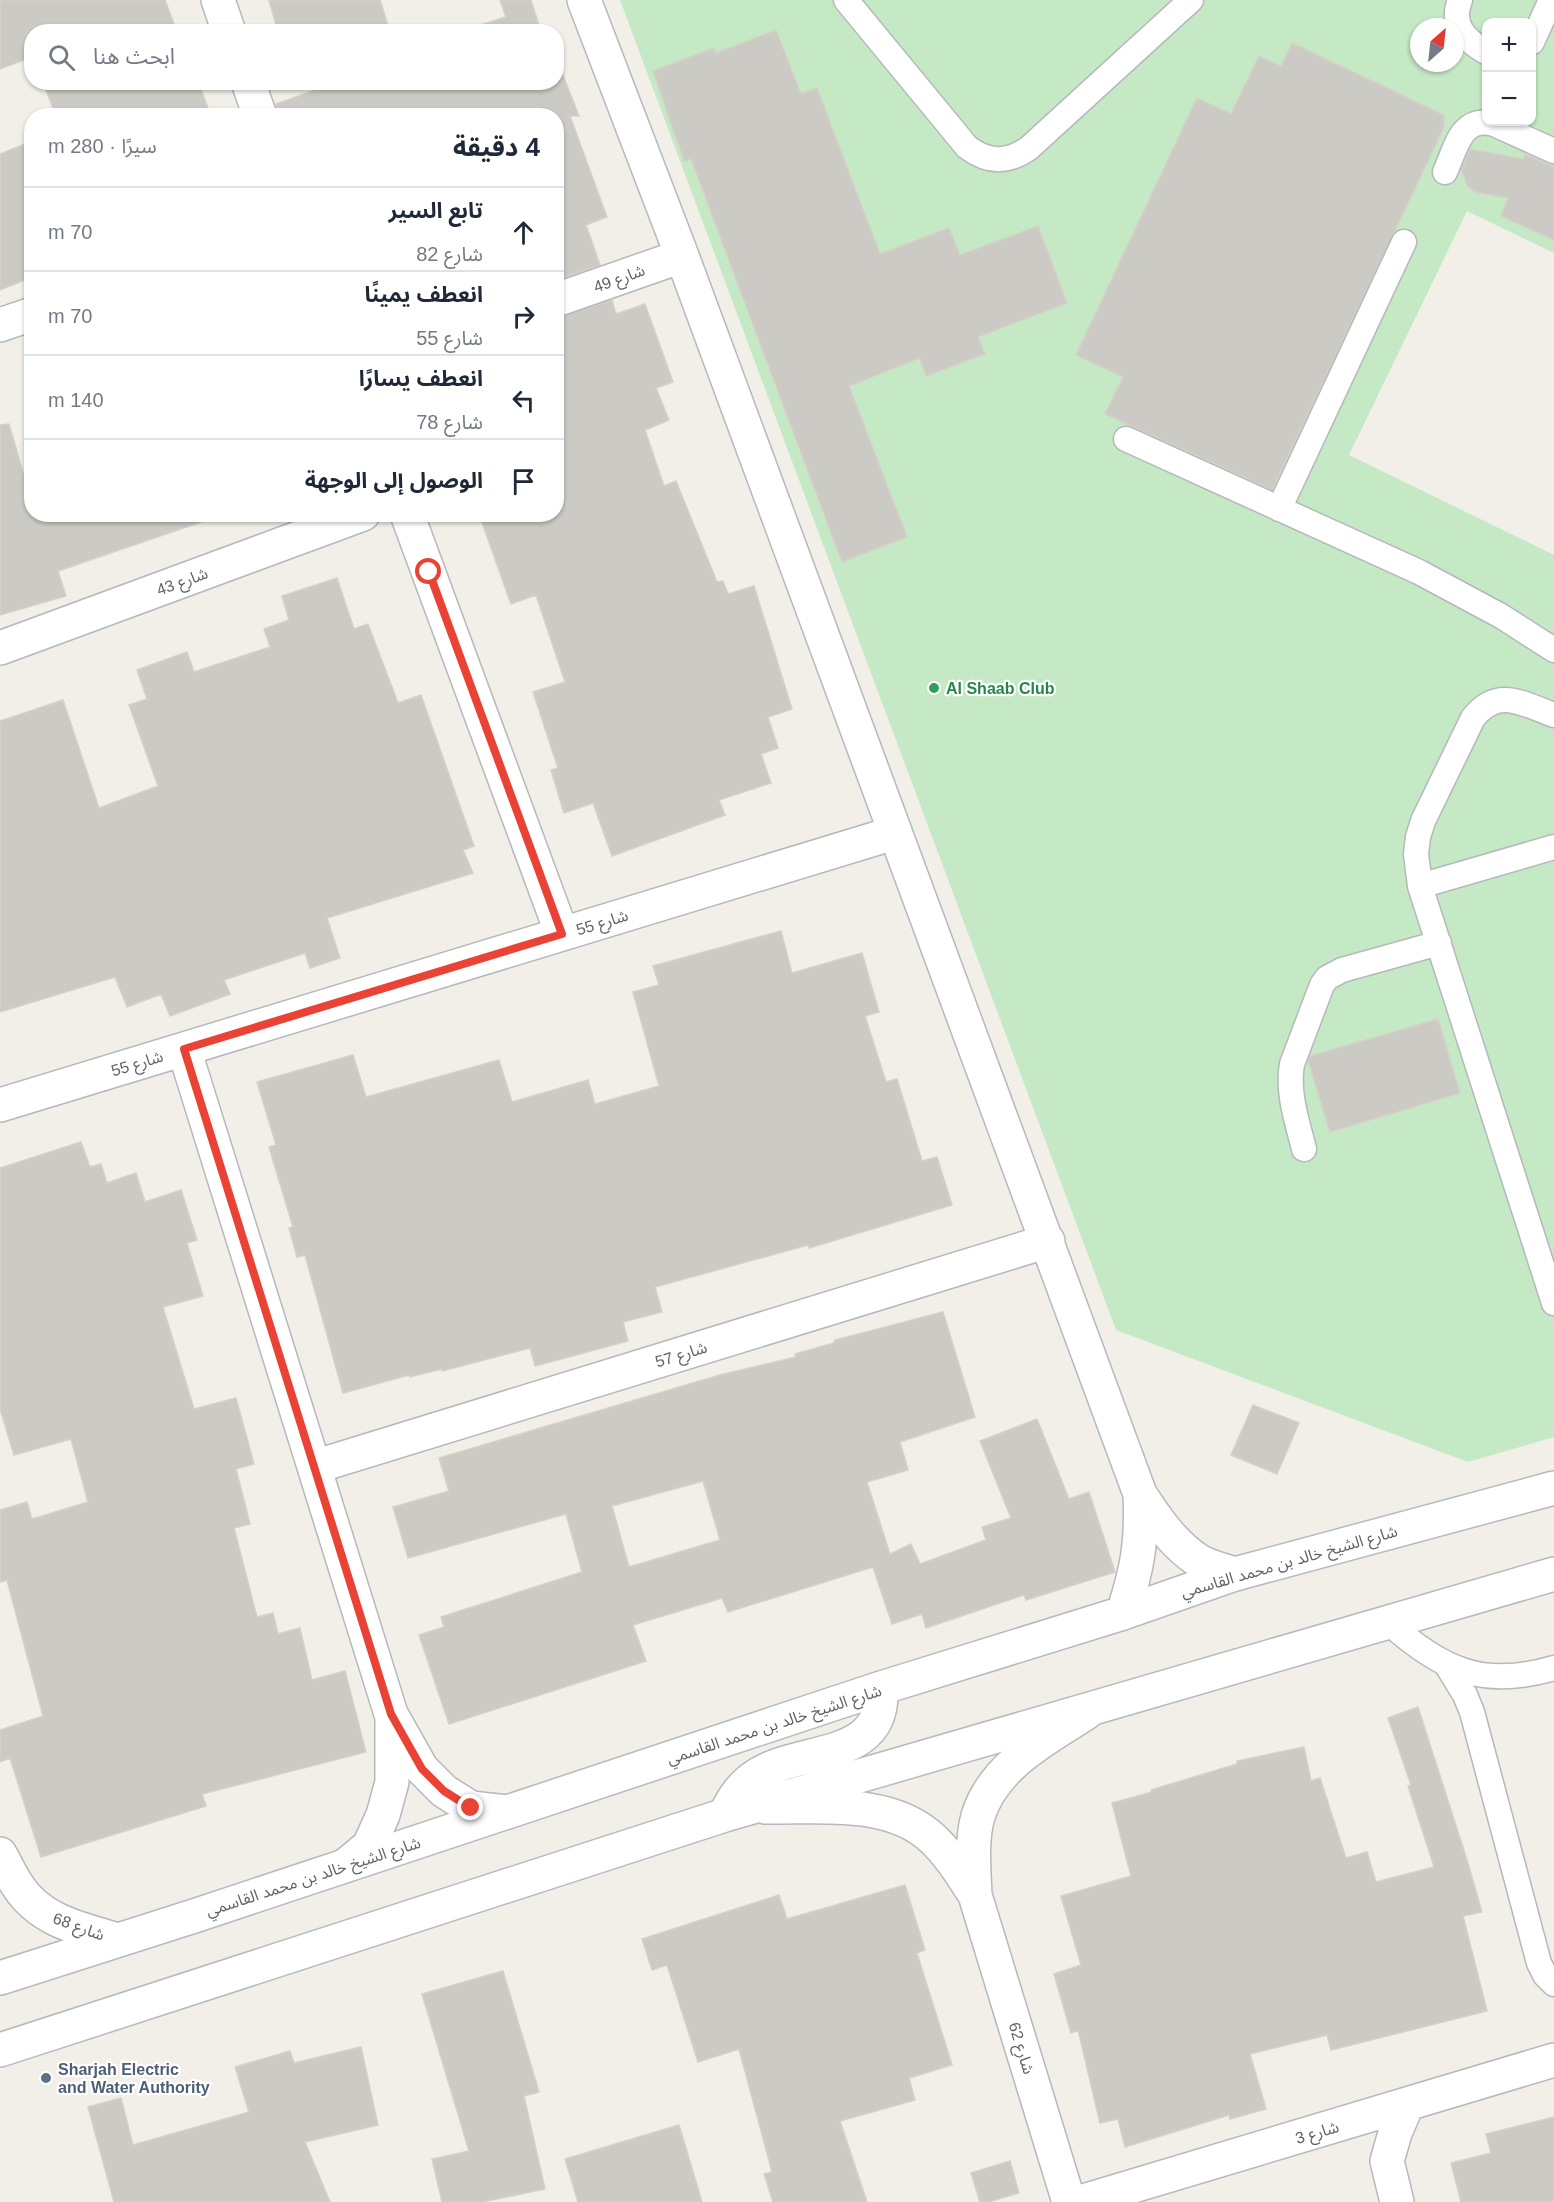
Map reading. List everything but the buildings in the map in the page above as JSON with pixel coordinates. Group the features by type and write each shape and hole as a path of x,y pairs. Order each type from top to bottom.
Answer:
{"street":[{"path":"218,0 226,24"},
{"path":"584,0 682,256 1140,1494 1156,1520 1177,1543 1200,1562 1235,1574"},
{"path":"251,90 257,108"},
{"name":"شارع 49","path":"564,297 682,256"},
{"path":"0,325 24,317"},
{"name":"شارع 43","path":"0,648 341,522"},
{"path":"410,522 562,934"},
{"name":"شارع 55","path":"0,1105 894,833"},
{"path":"184,1049 391,1714 422,1769 444,1791 471,1808 507,1812"},
{"name":"شارع 57","path":"314,1467 1048,1241"},
{"name":"شارع الشيخ خالد بن محمد القاسمي","path":"0,1978 881,1688 1123,1613 1235,1574 1554,1488"},
{"path":"1123,1613 1136,1575 1142,1534 1140,1494"},
{"path":"0,2050 725,1815 1554,1574"},
{"path":"725,1815 739,1790 761,1772 854,1743 867,1734 878,1721 882,1705 881,1688"},
{"name":"شارع 62","path":"1070,2202 975,1894 974,1843 978,1817 987,1793 1002,1773 1022,1756 1093,1708"},
{"path":"346,1865 369,1846 383,1815 392,1782 391,1714"},
{"name":"شارع 62","path":"757,1807 855,1809 881,1812 908,1822 939,1845 951,1858 975,1894"},
{"name":"شارع 68","path":"0,1854 18,1887 31,1903 49,1916 68,1925 118,1940"},
{"name":"شارع 3","path":"1080,2202 1554,2060"},
{"path":"1397,2202 1387,2162 1395,2133 1407,2105"},
{"path":"1343,2125 1367,2141 1387,2162"}],"lane":[{"path":"846,0 967,147 987,159 998,160 1009,158 1029,148 1191,0"},
{"path":"1460,0 1456,15 1458,27 1464,37 1482,49"},
{"path":"1536,34 1552,1"},
{"path":"1445,172 1467,128 1475,122 1482,122"},
{"path":"1501,126 1554,151"},
{"path":"1279,509 1404,242"},
{"path":"1126,439 1408,567 1460,593 1554,650"},
{"path":"1554,715 1504,699 1492,701 1477,713 1421,829 1416,854 1420,886 1554,1303"},
{"path":"1420,886 1554,847"},
{"path":"1304,1149 1290,1088 1290,1076 1292,1064 1322,984 1327,978 1342,970 1439,943"},
{"path":"1388,1622 1407,1640 1446,1664 1465,1672 1485,1676 1529,1676 1553,1673"},
{"path":"1446,1664 1465,1695 1472,1712 1539,1963 1545,1975 1554,1984"}],"green space":[{"path":"620,0 1554,0 1554,253 1467,211 1349,455 1554,555 1554,1437 1468,1462 1116,1330"}],"place":[{"name":"Al Shaab Club","path":"934,688"},
{"name":"Sharjah Electric and Water Authority","path":"46,2078"}],"route":[{"path":"429,572 562,934 184,1049 391,1714 405,1743 422,1769 444,1791 471,1808"}]}
